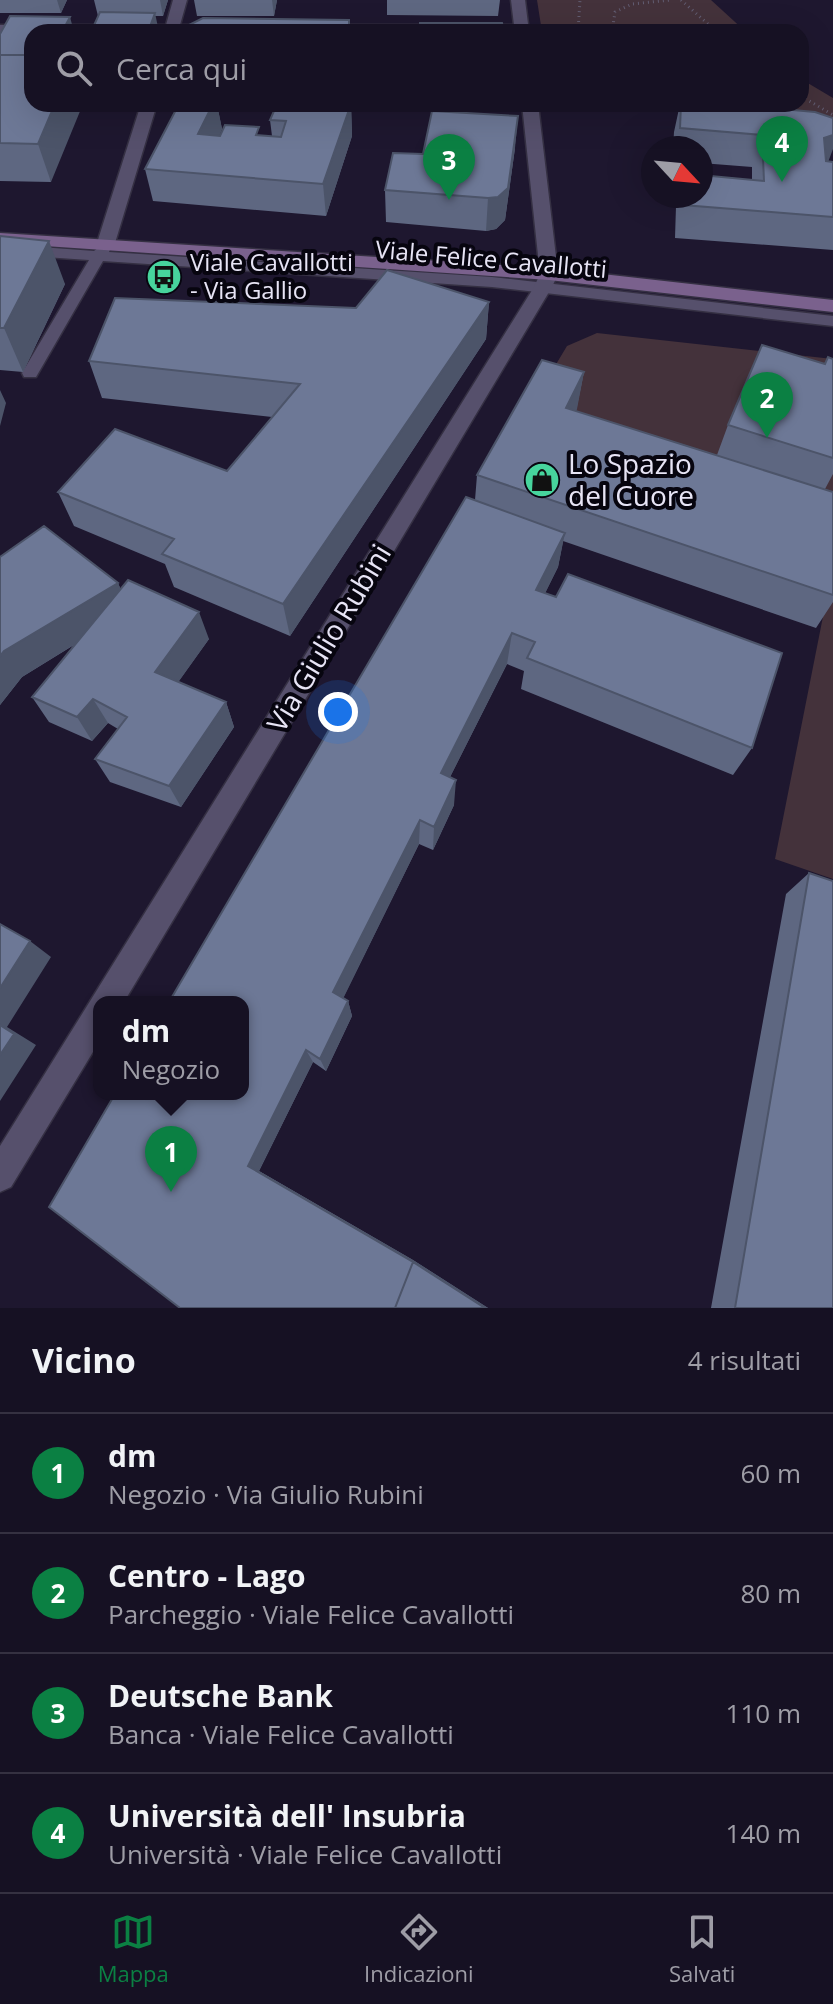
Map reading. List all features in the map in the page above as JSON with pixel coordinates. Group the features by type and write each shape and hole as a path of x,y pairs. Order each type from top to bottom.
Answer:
{"street":[{"path":"173,24 180,0"},
{"path":"518,0 520,24"},
{"path":"0,29 24,29"},
{"path":"102,250 146,112"},
{"path":"531,112 546,280"},
{"name":"Viale Felice Cavallotti","path":"0,238 102,250 546,280 833,306"},
{"name":"Via Giulio Rubini","path":"111,996 546,280"},
{"path":"0,1176 93,1024"}],"lane":[{"name":"Viale Felice Cavallotti","path":"0,249 102,250"},
{"path":"30,373 102,250"},
{"name":"Viale Felice Cavallotti","path":"546,280 833,321"}],"path":[{"path":"578,24 580,0"},
{"path":"613,24 615,12 632,4 671,0"},
{"path":"681,0 708,24"},
{"path":"809,101 833,115"}],"shaded area":[{"path":"537,0 711,0 737,24 541,24"},
{"path":"809,84 833,98 833,139 783,112 809,112"},
{"path":"597,333 833,359 833,533 537,396 567,346"},
{"path":"833,566 833,879 775,859"}],"building":[{"path":"100,12 155,13 151,24 95,24"},
{"path":"10,16 70,17 66,24 24,24 24,55 0,55 0,34"},
{"path":"203,18 349,20 349,24 191,24"},
{"path":"502,23 502,24 420,24"},
{"path":"0,55 24,55 24,112 52,112 38,144 0,143"},
{"path":"809,111 833,118 833,135 824,138 826,161 833,162 833,217 713,207 713,176 764,181 762,135 680,128 681,112"},
{"path":"175,112 209,112 198,134 220,136 225,125 259,127 256,135 281,137 286,121 270,120 274,112 348,112 323,184 145,169"},
{"path":"432,112 518,116 508,188 498,197 385,190 393,153 423,154"},
{"path":"0,236 49,241 4,328 0,328"},
{"path":"387,270 489,302 283,604 162,554 174,539 58,492 115,429 227,471 300,384 89,361 115,298 356,308"},
{"path":"762,345 825,364 828,357 833,359 833,458 728,425"},
{"path":"542,360 584,372 566,408 833,492 833,595 477,475"},
{"path":"466,497 565,533 536,590 556,597 568,574 782,653 752,748 527,658 535,642 512,633 441,773 456,780 434,827 420,820 333,992 348,1001 320,1059 306,1050 248,1166 413,1262 395,1308 180,1308 49,1207 111,1100 249,1100 249,996 173,996"},
{"path":"44,526 118,583 0,656 0,557"},
{"path":"128,580 199,612 155,672 226,702 169,786 95,759 127,717 93,699 77,717 32,697"},
{"path":"809,873 833,881 833,1308 735,1308"},
{"path":"0,924 30,941 0,988"},
{"path":"0,1025 14,1034 0,1055"},
{"path":"413,1262 485,1308 395,1308"}],"place":[{"name":"Università dell' Insubria","path":"782,182"},
{"name":"Deutsche Bank","path":"449,200"},
{"name":"Viale Cavallotti - Via Gallio","path":"164,277"},
{"name":"Centro - Lago","path":"767,438"},
{"name":"Lo Spazio del Cuore","path":"542,480"},
{"name":"dm","path":"171,1192"}]}
